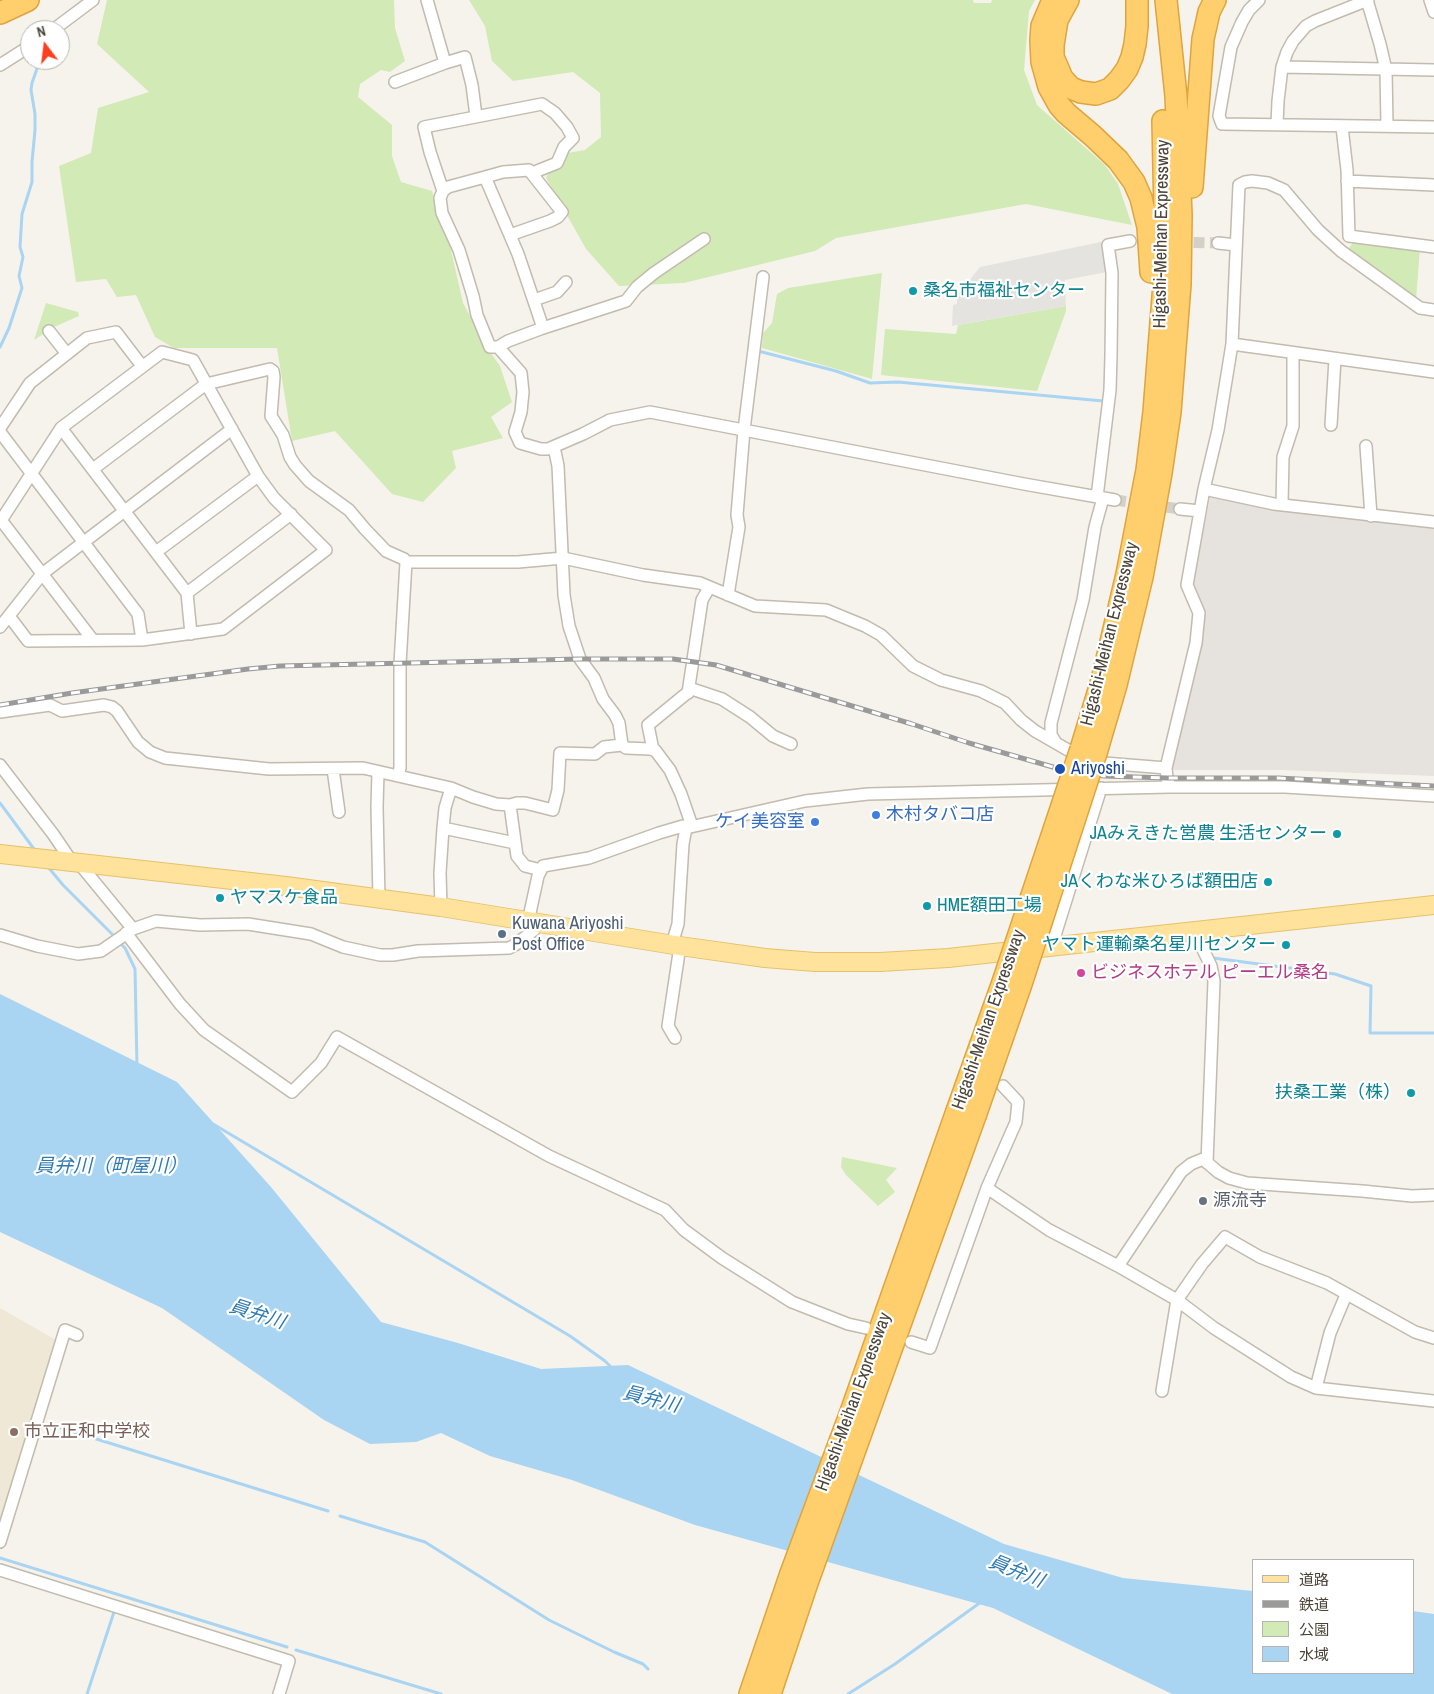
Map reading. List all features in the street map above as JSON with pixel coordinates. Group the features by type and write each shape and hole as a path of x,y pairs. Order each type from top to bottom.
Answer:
{"highway":[{"path":"0,13 28,0"},
{"path":"1053,0 1042,26 1041,40 1042,62 1049,87 1066,114 1106,148 1126,171 1134,182 1145,211 1150,250 1150,334 1162,412"},
{"path":"1068,0 1057,20 1053,45 1055,62 1062,78 1071,88 1081,92 1096,94 1110,89 1127,69 1135,44 1137,0"},
{"name":"Higashi-Meihan Expressway","path":"1151,0 1162,98 1165,207 1162,412"},
{"name":"Higashi-Meihan Expressway","path":"770,1694 807,1583 859,1415 966,1113 1003,982 1088,751 1102,680 1127,574 1147,470 1162,412 1180,284 1181,215 1176,96 1166,0"},
{"path":"1162,412 1181,342 1203,39 1209,12 1215,0"},
{"name":"Higashi-Meihan Expressway","path":"750,1694 790,1576 859,1415"}],"main road":[{"path":"0,854 278,884 441,907 532,923 765,958 815,962 880,962 948,958 1052,945 1434,905"}],"street":[{"path":"66,20 93,0"},
{"path":"427,0 445,63"},
{"path":"1259,0 1242,22 1231,47 1219,116 1222,124 1434,127"},
{"path":"1277,125 1282,67 1293,41 1306,26 1328,15 1368,0 1386,70 1387,126"},
{"path":"1430,0 1434,12"},
{"path":"0,65 20,52"},
{"path":"396,82 465,57 472,85 476,116"},
{"path":"1282,67 1434,70"},
{"path":"443,191 424,127 542,104 555,113 567,127 573,138 564,147 557,163 532,173"},
{"path":"1341,251 1349,236 1342,127"},
{"path":"510,235 550,221 558,217 562,212 529,170 503,172 448,187 443,191 440,198 442,213 459,250 473,296 474,308 490,347 498,347 508,341 543,328 626,301 637,287 654,273 704,239"},
{"path":"485,177 510,235 543,328"},
{"path":"1170,787 1166,768 1196,643 1199,613 1187,585 1204,489 1218,430 1232,344 1239,185 1252,181 1268,183 1284,190 1318,230 1341,251 1420,308 1434,310"},
{"path":"1347,182 1434,185"},
{"path":"1349,236 1434,247"},
{"path":"1056,743 1051,735 1051,723 1083,600 1100,497 1110,390 1111,356 1112,272 1106,240 1130,241"},
{"path":"1218,243 1236,245"},
{"path":"728,595 738,527 737,515 744,430 763,277"},
{"path":"534,300 557,292 566,282"},
{"path":"49,331 67,354"},
{"path":"142,366 116,332 87,338 30,383 0,430 138,614 142,640"},
{"path":"1232,344 1434,372"},
{"path":"498,347 521,374 523,392 516,438 520,443 527,446 541,449 554,447 610,420 650,412 1115,500"},
{"path":"9,616 28,641 142,640 223,629 326,550 274,498 258,476 193,360 162,352 62,428 1,521 92,640"},
{"path":"1282,506 1283,457 1293,426 1293,353"},
{"path":"1331,425 1334,359"},
{"path":"93,469 206,384 266,369 273,371 274,377 271,416 283,435 290,457 295,465 309,480 350,510 365,530 386,551 404,559 406,562 518,562 563,558 643,575 700,584 755,606 826,610 866,626 881,635 914,666 941,680 994,696 1005,703 1021,720 1035,731 1068,750 1104,763 1166,768"},
{"path":"62,428 187,593 191,634"},
{"path":"0,627 42,574 232,429"},
{"path":"1366,446 1371,516"},
{"path":"554,447 558,466 565,605 574,646 619,723 622,746"},
{"path":"156,552 258,476"},
{"path":"1204,489 1282,506 1434,522"},
{"path":"1180,509 1200,511"},
{"path":"187,593 291,514"},
{"path":"398,776 400,768 400,664 406,562"},
{"path":"688,693 702,600 709,588"},
{"path":"675,1038 668,1026 689,827 677,784 662,758 654,750 648,725 692,689 722,699 750,717 773,736 791,744"},
{"path":"0,712 50,705 62,711 104,705 112,707 117,712 138,742 150,752 165,758 269,769 363,768 451,788 496,804 510,805 517,803 553,810 558,790 560,753 595,754 604,746 654,750"},
{"path":"0,765 75,862 123,935 180,1004 204,1030 292,1092 321,1063 336,1037 549,1156 665,1210 684,1230 722,1258 792,1302 848,1324 866,1328"},
{"path":"333,769 339,812"},
{"path":"378,772 377,817 380,899"},
{"path":"0,935 37,946 78,954 101,950 123,935 156,921 200,925 248,924 311,934 343,946 380,955 418,951 509,948 534,930 532,923 538,876 543,866 590,858 683,826 689,827 805,801 868,794 1170,787 1285,787 1434,796"},
{"path":"441,907 440,873 443,828 445,808 451,788"},
{"path":"1052,945 1101,788"},
{"path":"510,805 517,856 525,866 541,870"},
{"path":"443,828 472,832 492,839 516,843"},
{"path":"1194,931 1211,966 1214,981 1207,1164"},
{"path":"911,1342 930,1348 987,1188 1016,1122 1018,1102 1003,1086"},
{"path":"1118,1266 1181,1172 1191,1164 1203,1159 1207,1164 1229,1178 1247,1183 1412,1196 1434,1195"},
{"path":"987,1188 1049,1230 1118,1266 1177,1300 1214,1328 1291,1377 1316,1388 1434,1401"},
{"path":"1162,1391 1177,1300 1202,1264 1225,1237 1260,1257 1327,1283 1415,1332 1434,1338"},
{"path":"1316,1388 1330,1333 1346,1295"},
{"path":"0,1542 65,1330 78,1334"},
{"path":"0,1570 289,1661 279,1694"}],"shaded area":[{"path":"1101,242 1107,272 1065,280 1066,306 952,326 953,305 957,304 957,297 955,298 980,267"},
{"path":"1216,496 1274,510 1434,527 1434,776 1282,770 1168,770 1201,640 1192,585 1210,498"},
{"name":"市立正和中学校","path":"0,1308 56,1340 0,1523"}],"green space":[{"path":"107,0 394,0 395,28 405,61 390,72 381,70 360,84 358,97 392,125 392,156 401,182 432,191 449,241 463,303 488,349 500,366 512,402 491,417 503,438 452,451 456,468 423,502 392,494 335,431 292,441 277,348 174,348 155,337 136,295 117,297 106,279 76,282 59,166 91,153 98,108 149,92 97,44"},
{"path":"469,0 973,0 974,3 991,3 992,0 1035,0 1029,11 1024,70 1037,105 1105,165 1118,184 1132,225 1026,204 836,238 815,251 684,283 619,286 586,249 546,178 556,155 585,150 601,137 600,93 573,72 513,81 492,61 485,26"},
{"path":"1354,241 1420,248 1416,300 1347,251"},
{"path":"882,273 872,379 762,348 763,333 772,323 777,294 788,288"},
{"path":"46,303 78,312 79,316 54,327 34,340"},
{"path":"1066,306 1066,311 1037,391 881,375 885,329 956,334 958,325"},
{"path":"842,1157 897,1168 886,1180 895,1192 878,1206 846,1175 841,1167"}],"water":[{"name":"員弁川（町屋川）","path":"0,994 177,1082 271,1187 381,1322 458,1343 541,1369 628,1365 1004,1544 1123,1578 1252,1591 1252,1674 1414,1674 1414,1611 1434,1614 1434,1694 1172,1694 993,1608 695,1525 572,1480 490,1456 441,1433 416,1442 370,1444 324,1420 162,1308 0,1232"}],"waterway":[{"path":"0,347 9,328 22,288 19,276 23,257 20,247 22,214 32,182 35,114 31,90 37,70"},
{"path":"758,351 836,371 870,383 898,382 1103,401"},
{"path":"0,803 34,849"},
{"path":"48,867 63,885 115,937"},
{"path":"119,942 125,948 135,969 137,1066"},
{"path":"1213,958 1335,974 1371,986 1370,1033 1434,1033"},
{"path":"213,1124 570,1336 612,1368"},
{"path":"61,1428 328,1511"},
{"path":"340,1516 425,1542 549,1620 643,1664 648,1669"},
{"path":"0,1558 287,1647"},
{"path":"848,1694 895,1664 981,1602"},
{"path":"87,1694 115,1609"},
{"path":"296,1650 441,1694"}],"tunnel":[{"path":"1177,242 1218,243"},
{"path":"1115,500 1180,509"}],"railway":[{"path":"0,705 72,693 280,666 580,659 673,659 716,665 1060,769 1104,776 1278,778 1434,786"}],"place":[{"name":"桑名市福祉センター","path":"913,291"},
{"name":"Ariyoshi","path":"1060,769"},
{"name":"木村タバコ店","path":"876,815"},
{"name":"ケイ美容室","path":"815,822"},
{"name":"JAみえきた営農 生活センター","path":"1337,834"},
{"name":"JAくわな米ひろば額田店","path":"1268,882"},
{"name":"ヤマスケ食品","path":"220,898"},
{"name":"HME額田工場","path":"927,906"},
{"name":"Kuwana Ariyoshi Post Office","path":"502,934"},
{"name":"ヤマト運輸桑名星川センター","path":"1286,945"},
{"name":"ビジネスホテル ピーエル桑名","path":"1081,973"},
{"name":"扶桑工業（株）","path":"1411,1093"},
{"name":"源流寺","path":"1203,1201"},
{"name":"市立正和中学校","path":"14,1432"}],"water label":[{"name":"員弁川","path":"257,1315"},
{"name":"員弁川","path":"651,1400"},
{"name":"員弁川","path":"1016,1572"}]}
